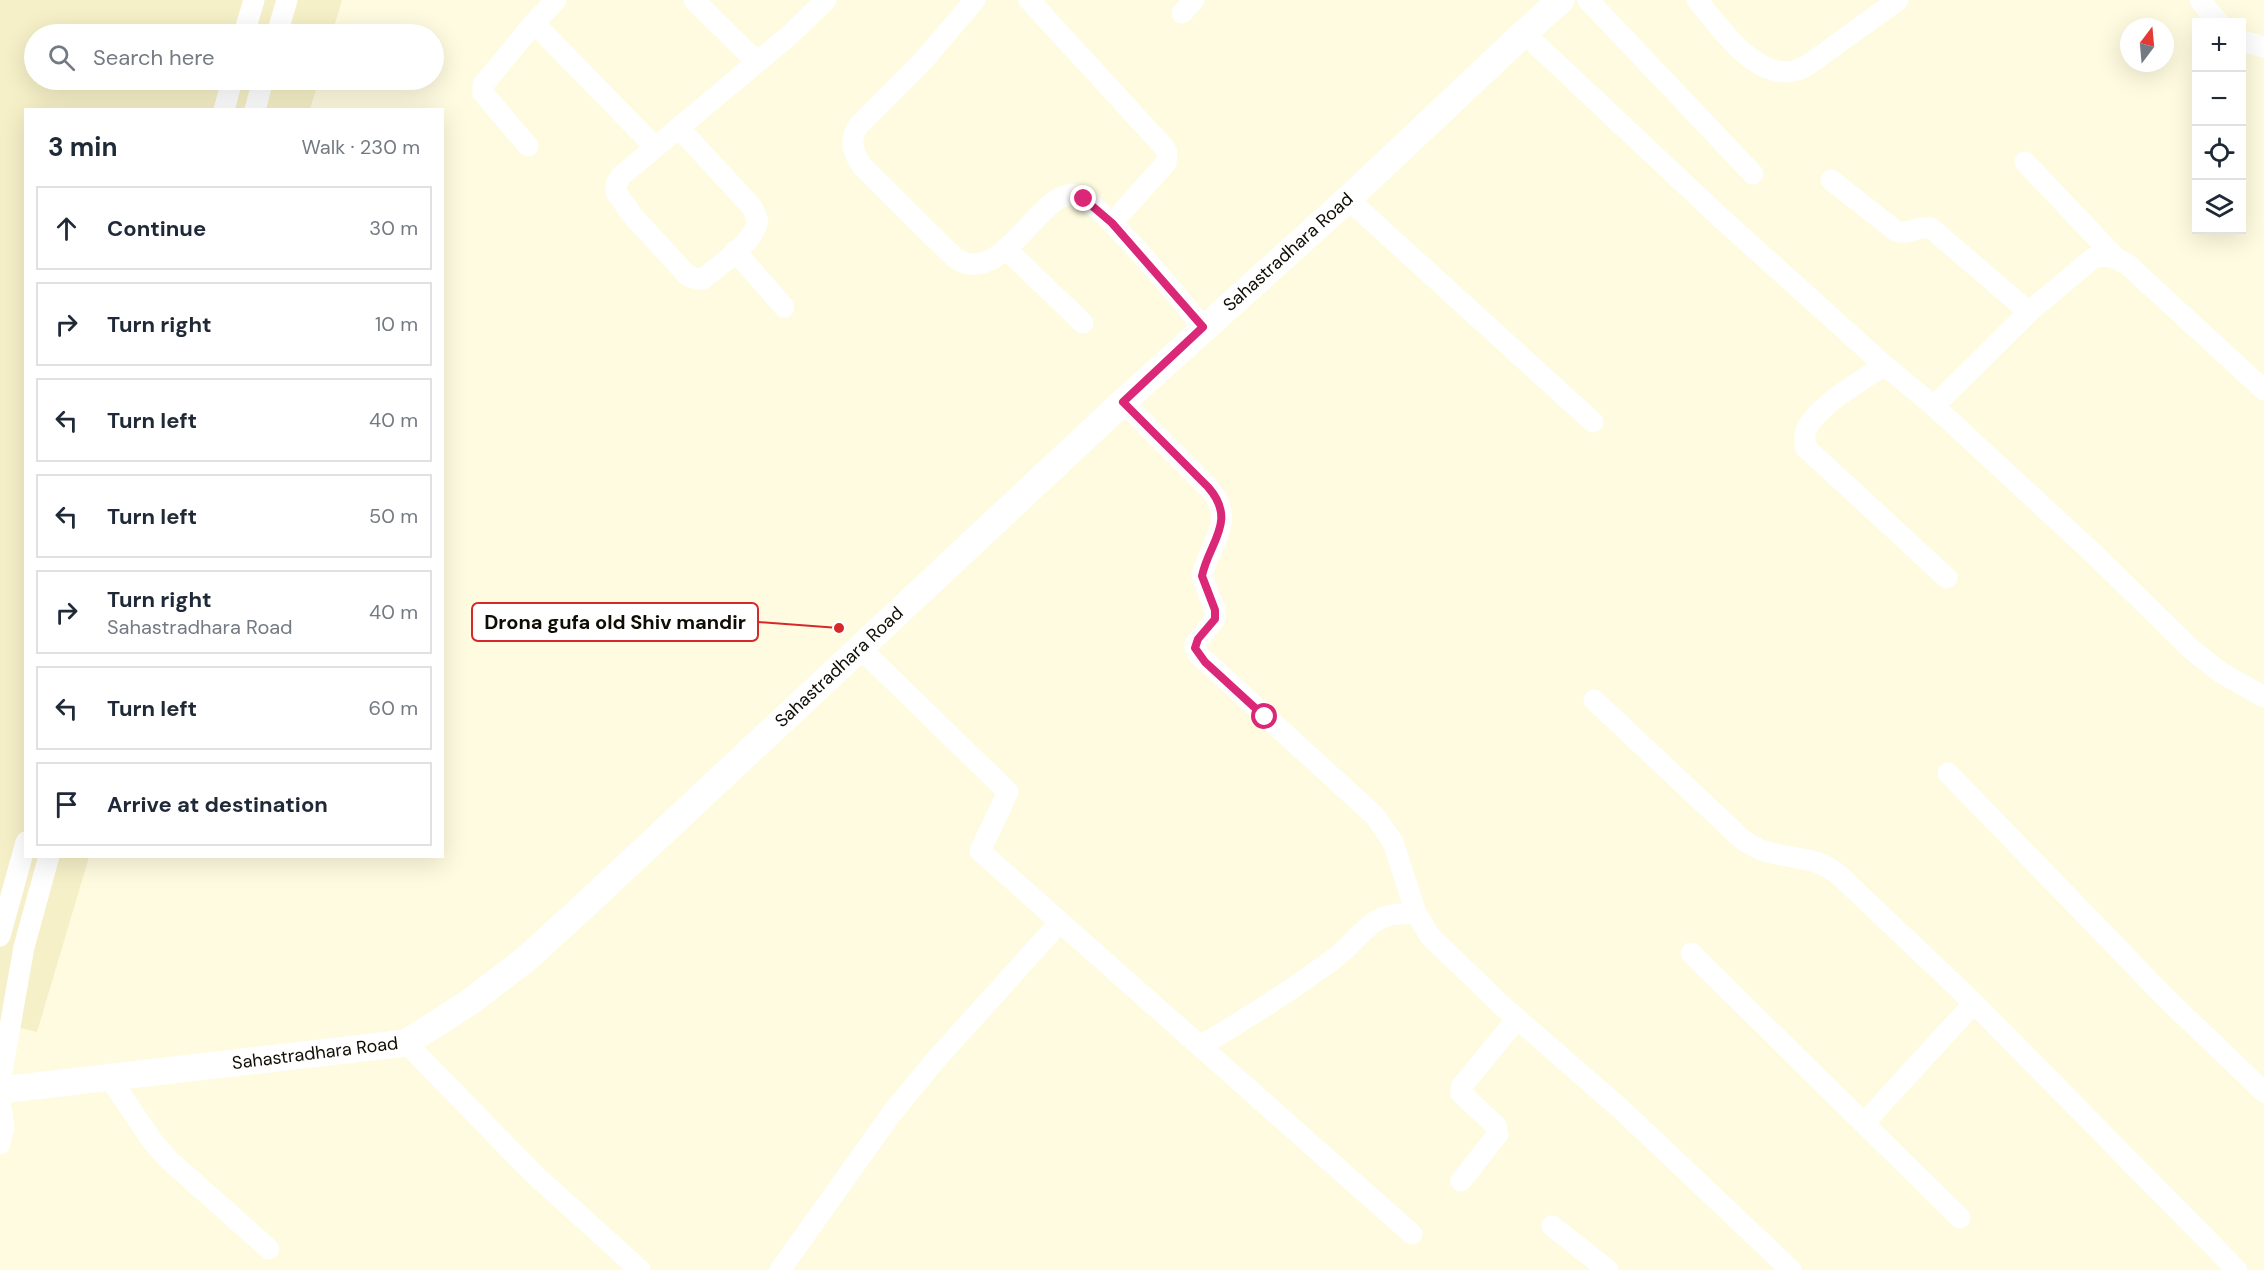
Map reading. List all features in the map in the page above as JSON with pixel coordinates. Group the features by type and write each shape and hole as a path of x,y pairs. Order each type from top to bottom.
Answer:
{"main road":[{"name":"Sahastradhara Road","path":"0,1090 406,1043 470,1002 525,959 1203,327 1348,200 1561,0"}],"street":[{"path":"247,24 254,0"},
{"path":"280,24 287,0"},
{"path":"528,146 483,93 483,85 534,22 556,0"},
{"path":"694,0 757,62"},
{"path":"679,128 756,214 758,221 754,232 703,279 693,279 632,215 616,192 616,184 621,176 791,34 826,0"},
{"path":"975,0 922,63 859,125 852,144 854,154 862,166 955,258 971,264 984,262 1006,249 1058,198 1064,195 1076,195 1112,223 1203,327"},
{"path":"1029,0 1167,153 1166,163 1112,223"},
{"path":"1588,0 1753,174"},
{"path":"1697,0 1745,54 1769,69 1783,72 1794,72 1808,65 1898,0"},
{"path":"2200,0 2215,18"},
{"path":"534,22 655,147"},
{"path":"1524,33 1722,219 1884,365 1934,406 2093,553 2191,649 2220,672 2264,697"},
{"path":"2246,42 2264,47"},
{"path":"225,108 229,90"},
{"path":"256,108 260,90"},
{"path":"2025,162 2116,258"},
{"path":"1831,180 1896,231 1902,233 1921,227 1931,228 2029,312"},
{"path":"1348,200 1593,422"},
{"path":"1006,249 1083,323"},
{"path":"735,251 784,308"},
{"path":"1934,406 2029,312 2093,258 2106,255 2127,264 2264,390"},
{"path":"1884,365 1827,406 1808,427 1804,436 1805,447 1947,578"},
{"path":"1123,402 1208,487 1218,500 1221,510 1222,520 1219,534 1202,576 1215,610 1215,619 1198,639 1196,651 1205,662 1375,816 1393,842 1416,913 1430,936 1517,1019 1623,1111 1791,1270"},
{"path":"860,648 1008,792 980,851 1412,1234"},
{"path":"1594,700 1732,832 1761,850 1814,860 1829,867 1974,1003 2237,1270"},
{"path":"1947,773 2168,1000 2264,1092"},
{"path":"0,936 24,849"},
{"path":"0,1083 24,947 48,858"},
{"path":"1200,1046 1242,1022 1303,981 1338,955 1376,920 1388,915 1416,913"},
{"path":"780,1270 844,1178 919,1080 1060,922"},
{"path":"1691,953 1960,1218"},
{"path":"1865,1122 1974,1003"},
{"path":"1461,1181 1498,1134 1496,1126 1461,1093 1461,1087 1517,1019"},
{"path":"406,1043 534,1174 640,1270"},
{"path":"109,1077 153,1143 269,1250"},
{"path":"0,1100 4,1127 0,1144"},
{"path":"1551,1226 1608,1270"}],"shaded area":[{"path":"0,0 342,0 335,24 24,24 24,90 316,90 310,108 24,108 24,858 89,858 37,1032 0,1023"}],"place":[{"name":"Drona gufa old Shiv mandir","path":"839,628"}],"route":[{"path":"1084,199 1112,223 1203,327 1123,402 1208,487 1218,500 1222,520 1219,534 1202,576 1216,615 1198,639 1195,648 1205,662 1265,717"}]}
